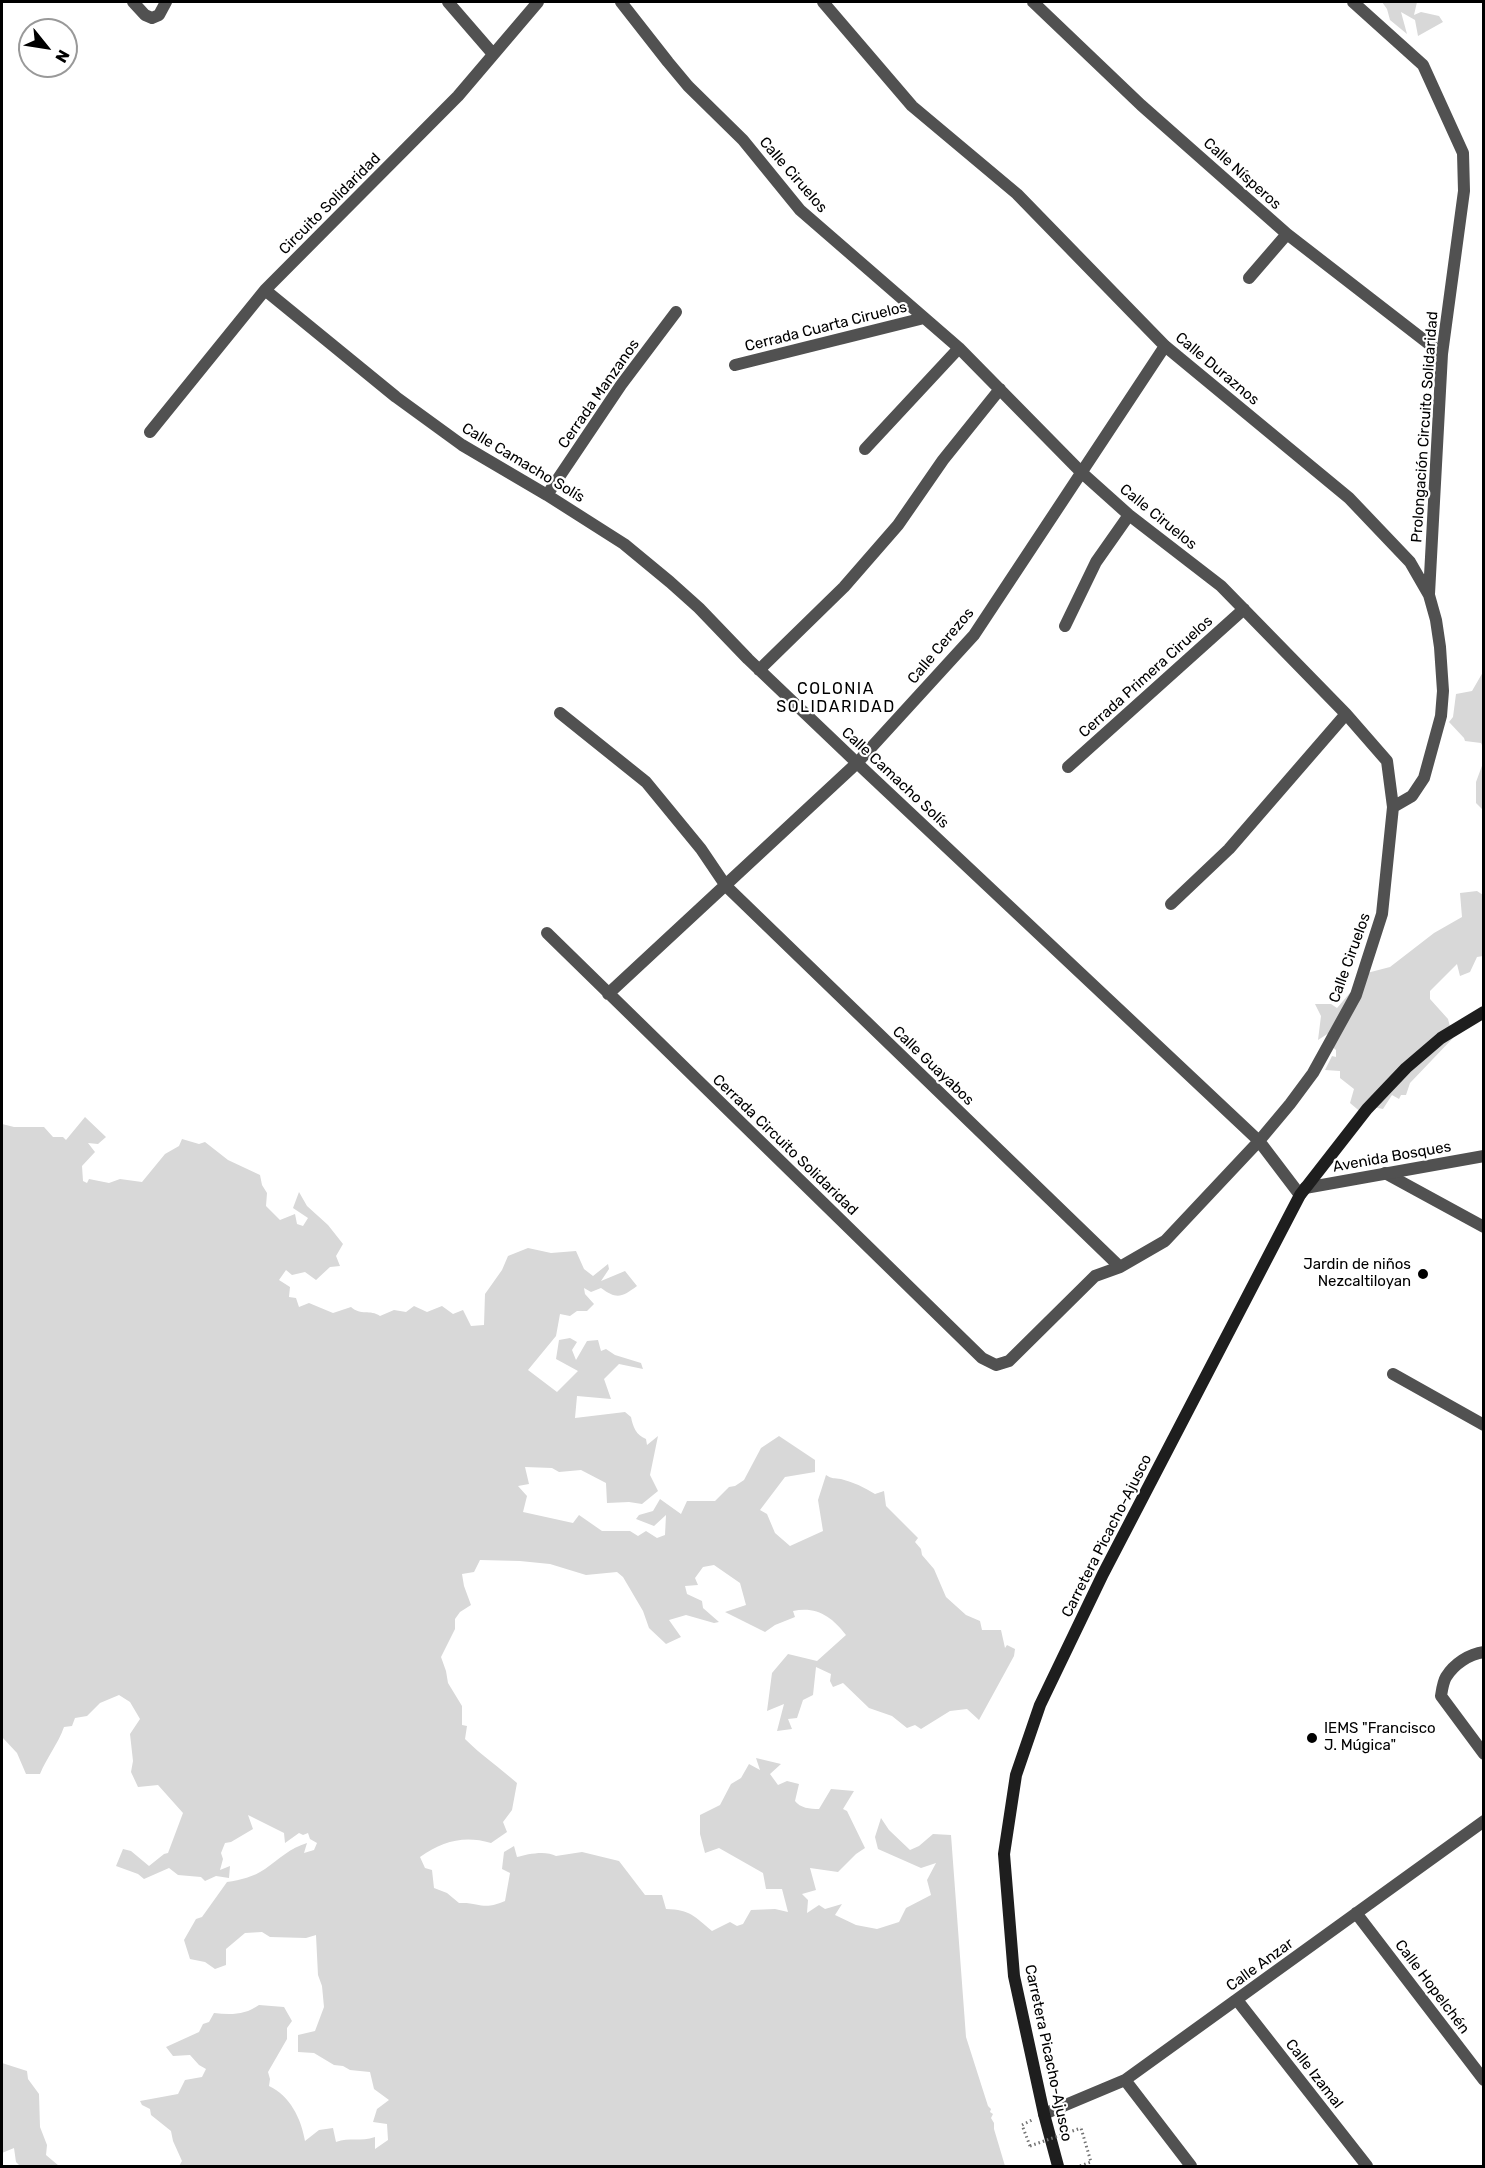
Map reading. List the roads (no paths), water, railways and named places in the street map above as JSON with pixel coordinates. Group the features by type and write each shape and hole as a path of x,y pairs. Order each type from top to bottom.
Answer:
{"main road":[{"name":"Carretera Picacho-Ajusco","path":"1058,2166 1044,2114 1014,1976 1004,1854 1016,1775 1040,1705 1103,1574 1303,1191 1367,1108 1406,1068 1441,1038 1484,1012"}],"street":[{"path":"134,2 145,15 152,18 159,15 166,2"},
{"path":"448,2 493,54"},
{"name":"Circuito Solidaridad","path":"150,432 265,290 451,103 538,2"},
{"name":"Calle Ciruelos","path":"621,2 688,86 743,140 800,210 959,348 1081,472 1129,515 1221,586 1386,758 1393,807 1382,914 1356,995 1313,1073 1259,1141 1165,1241 1120,1267 1095,1276 1009,1361"},
{"name":"Calle Duraznos","path":"823,2 912,106 1017,194 1165,346 1349,498 1410,562 1429,595 1440,647 1443,691 1441,716 1424,778 1412,796 1393,807"},
{"name":"Calle Nísperos","path":"1033,2 1141,105 1287,234 1442,354"},
{"name":"Prolongación Circuito Solidaridad","path":"1353,2 1423,65 1463,153 1464,191 1442,354 1429,595"},
{"path":"1249,278 1287,234"},
{"name":"Calle Camacho Solís","path":"265,290 396,397 462,445 548,495 624,544 699,608 759,670 1259,1141 1303,1191"},
{"name":"Cerrada Manzanos","path":"548,495 621,385 676,312"},
{"name":"Cerrada Cuarta Ciruelos","path":"735,365 924,318"},
{"name":"Calle Cerezos","path":"608,994 857,763 974,635 1165,346"},
{"path":"865,449 959,348"},
{"path":"759,670 844,587 898,525 943,460 1000,389"},
{"path":"1065,626 1096,562 1129,515"},
{"name":"Cerrada Primera Ciruelos","path":"1068,767 1244,609"},
{"name":"Calle Guayabos","path":"560,713 646,782 701,849 726,886 1120,1267"},
{"path":"1171,904 1229,849 1346,714"},
{"name":"Cerrada Circuito Solidaridad","path":"547,933 982,1358 996,1365 1009,1361"},
{"name":"Avenida Bosques","path":"1303,1191 1385,1173 1484,1156"},
{"path":"1385,1173 1484,1227"},
{"path":"1393,1374 1484,1425"},
{"path":"1484,1652 1474,1653 1461,1661 1445,1678 1441,1696 1484,1754"},
{"name":"Calle Anzar","path":"1044,2114 1125,2080 1484,1821"},
{"name":"Calle Hopelchén","path":"1356,1913 1484,2080"},
{"name":"Calle Izamal","path":"1237,2001 1367,2166"},
{"path":"1125,2080 1191,2166"}],"place":[{"name":"Jardin de niños Nezcaltiloyan","path":"1423,1274"},
{"name":"IEMS \"Francisco J. Múgica\"","path":"1312,1738"}],"district":[{"name":"COLONIA SOLIDARIDAD","path":"836,698"}]}
